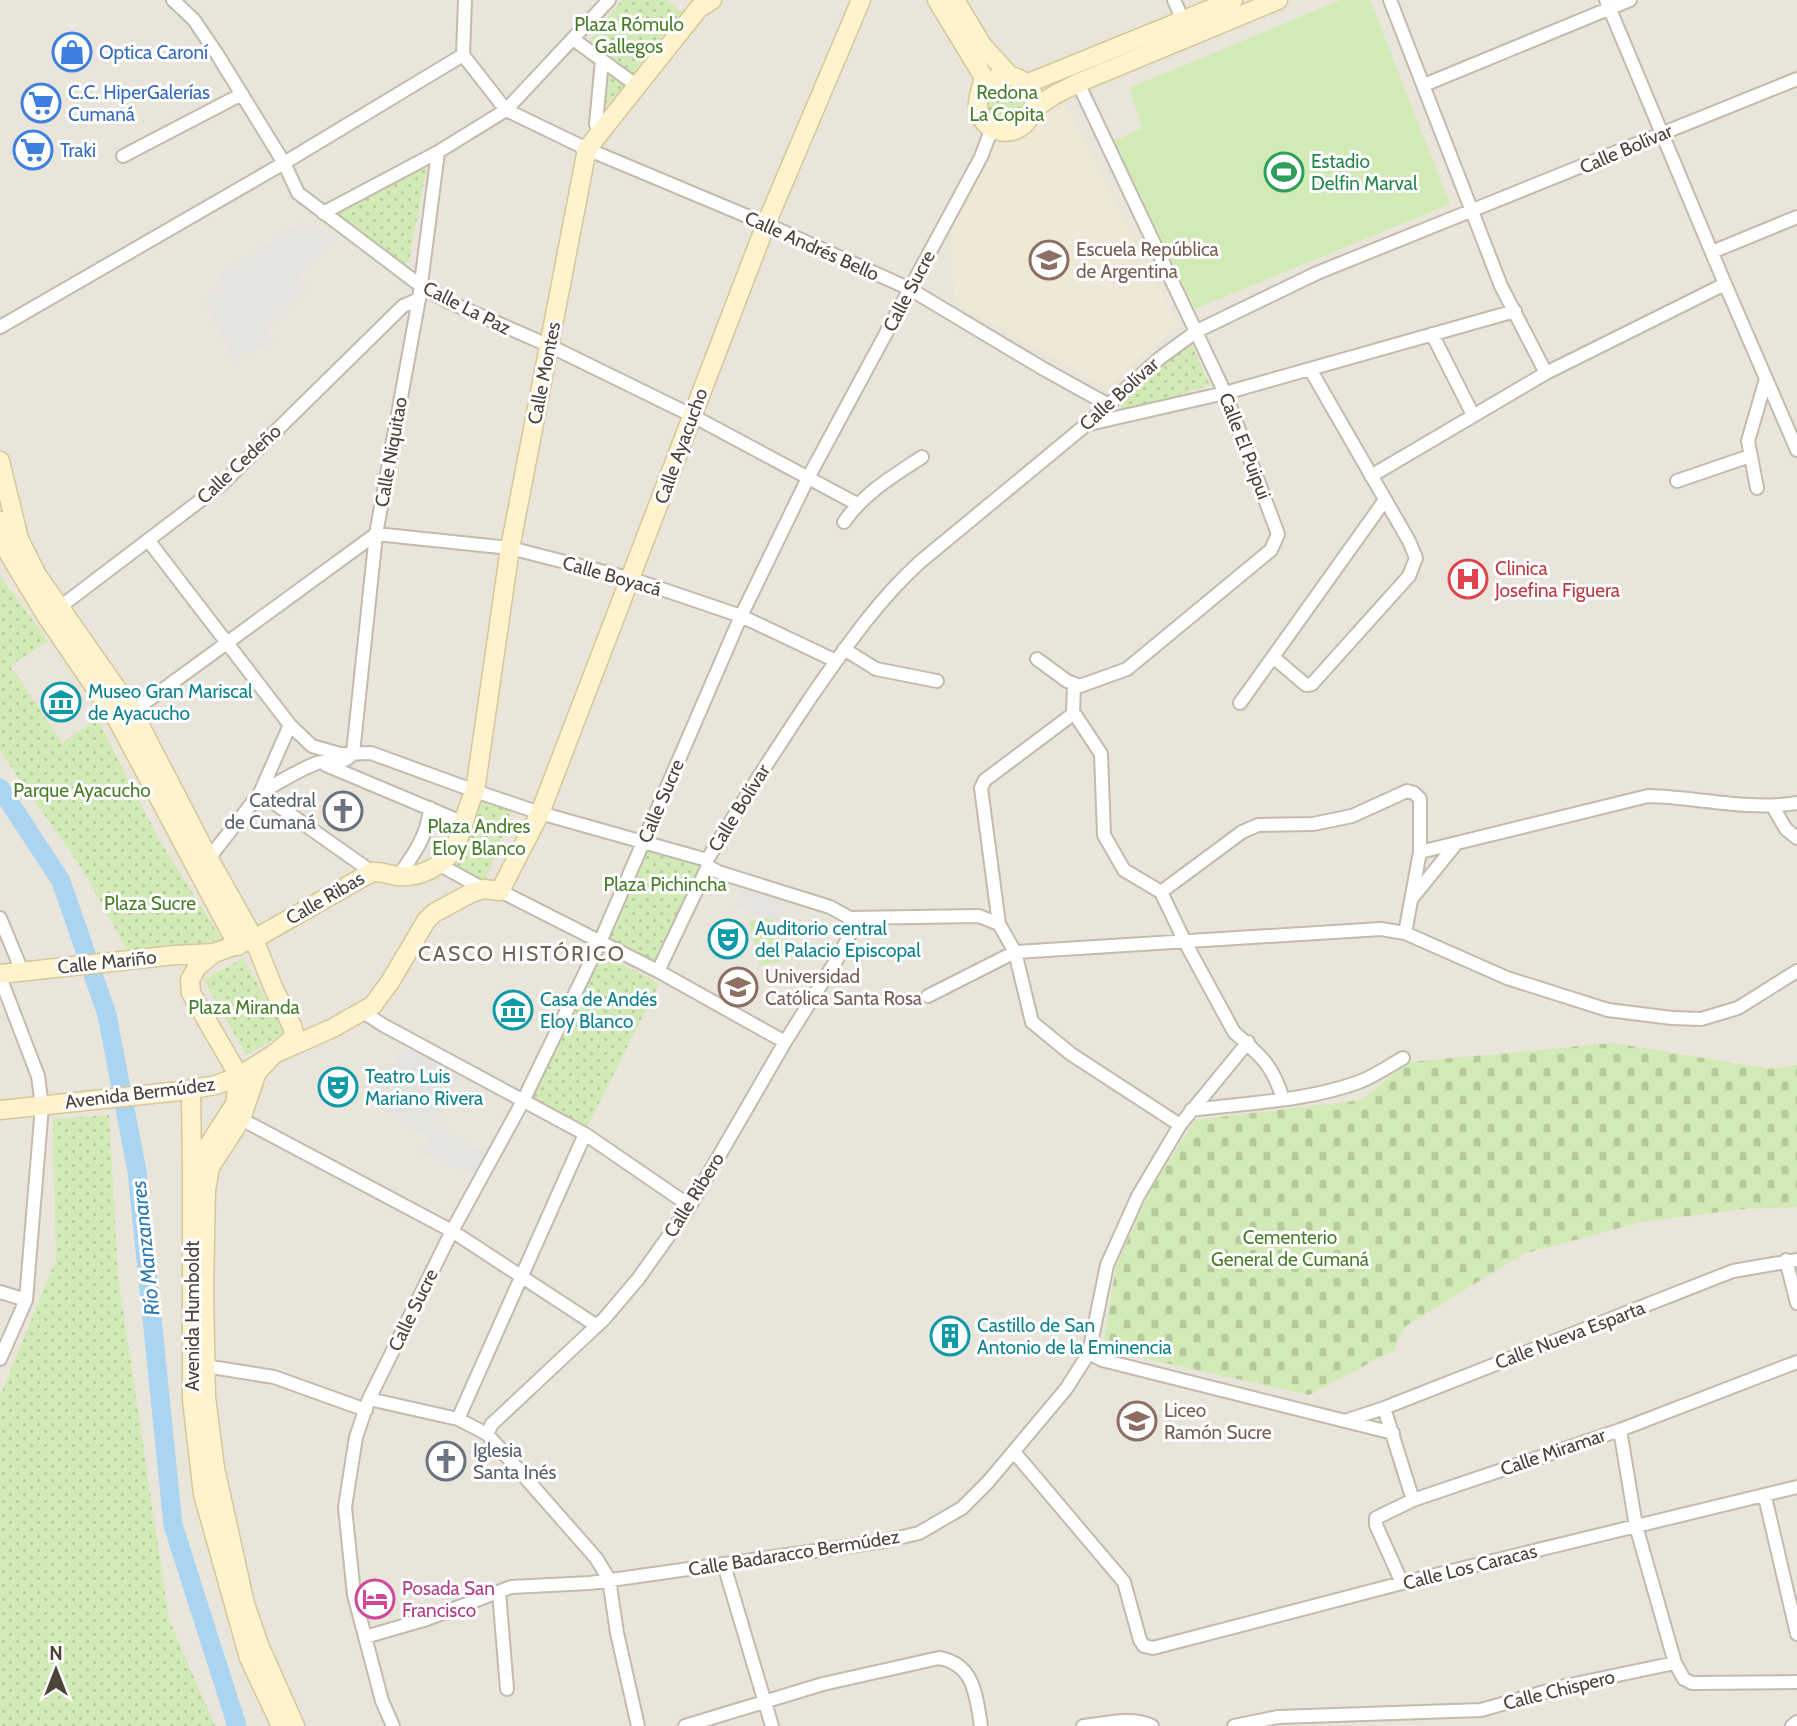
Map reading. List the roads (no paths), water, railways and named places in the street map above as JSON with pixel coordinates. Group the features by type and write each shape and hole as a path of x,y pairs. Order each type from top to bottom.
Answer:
{"street":[{"name":"Calle La Paz","path":"173,0 194,19 284,163 298,193 421,286 485,319 550,346 691,415 857,504"},
{"path":"465,0 463,55 506,110"},
{"path":"323,213 438,152 506,110 609,0"},
{"name":"Calle Ayacucho","path":"492,890 540,813 766,224 861,0"},
{"path":"937,0 983,76 983,87 978,98 978,109 983,120 992,128 1006,132 1021,128 1027,123 1034,109 1054,95 1186,28 1233,0"},
{"path":"955,0 982,45 1032,93 1034,109"},
{"path":"1174,0 1186,28"},
{"path":"983,87 995,78 1018,80 1278,0"},
{"path":"1390,0 1501,286 1546,373"},
{"path":"1423,85 1608,4 1630,0"},
{"name":"Calle Montes","path":"475,791 510,548 587,149 700,3"},
{"path":"1608,4 1766,379 1792,422 1797,450"},
{"path":"573,39 636,85"},
{"path":"0,327 284,163 463,55"},
{"path":"599,134 596,124 602,60"},
{"name":"Calle Bolívar","path":"657,971 707,863 749,789 866,618 899,581 1087,424 1160,358 1197,331 1317,273 1797,79"},
{"name":"Calle El Puipui","path":"1074,685 1080,686 1127,669 1271,550 1278,534 1225,393 1078,83"},
{"path":"123,156 242,94"},
{"name":"Calle Andrés Bello","path":"506,110 587,149 766,224 910,289 1107,404"},
{"name":"Calle Sucre","path":"393,1726 382,1701 354,1595 345,1507 356,1437 368,1404 452,1231 523,1101 600,942 741,616 808,478 981,157 992,128"},
{"name":"Calle Niquitao","path":"353,753 376,534 419,299 438,152"},
{"path":"1712,252 1797,217"},
{"path":"1371,476 1546,373 1725,284"},
{"name":"Calle Cedeño","path":"53,612 222,484 403,306 419,299"},
{"path":"1087,424 1225,393 1515,311"},
{"path":"1432,334 1473,415"},
{"path":"1273,657 1306,685 1312,684 1409,576 1416,558 1409,541 1310,369"},
{"path":"1757,488 1748,441 1766,379"},
{"path":"1676,481 1750,456"},
{"path":"844,522 869,492 922,457"},
{"name":"Avenida Humboldt","path":"0,463 19,539 53,612"},
{"path":"1240,703 1385,500"},
{"name":"Avenida Humboldt","path":"0,521 9,554 126,716 294,1034 292,1040 257,1072 241,1119 210,1167 206,1190 205,1366 215,1468 245,1604 259,1645 295,1726"},
{"path":"126,716 376,534"},
{"name":"Calle Boyacá","path":"376,534 510,548 632,579 741,616 836,661"},
{"path":"148,540 290,725 312,746 340,754 371,753 540,813 707,863 718,872 830,907 850,918 979,916 999,924"},
{"path":"844,649 876,669 937,681"},
{"path":"1037,659 1074,685 1073,714 1101,754 1104,835 1124,870 1161,892 1234,1032 1248,1042 1270,1066 1283,1099"},
{"path":"1073,714 985,780 981,788 999,924 1015,952 1032,1021 1071,1054 1180,1125"},
{"path":"204,864 260,793 290,725"},
{"path":"260,793 319,762 336,764 353,753"},
{"path":"319,762 464,823"},
{"path":"475,791 453,850 438,864 657,971 785,1042"},
{"path":"1161,892 1242,832 1258,825 1313,824 1352,816 1407,791 1420,799 1420,852 1405,933"},
{"path":"260,793 372,872"},
{"path":"1420,852 1648,796 1773,807 1797,803"},
{"path":"1773,807 1786,829 1797,838"},
{"path":"398,876 413,857 424,834 429,823 430,808"},
{"path":"1411,900 1456,844"},
{"name":"Calle Ribas","path":"246,942 372,872 386,871 398,876 429,872 438,864"},
{"path":"492,890 434,912 381,997 363,1012 585,1134 690,1206"},
{"path":"0,918 22,971"},
{"name":"Calle Ribero","path":"486,1434 492,1424 597,1326 638,1279 690,1206 785,1042 839,956 850,934 850,918"},
{"path":"928,996 1015,952 1381,929 1405,933 1507,978 1608,1010 1672,1018 1701,1019 1738,1008 1797,971"},
{"path":"192,1171 235,1104 239,1076 191,993 190,980 197,967 215,953 246,942"},
{"name":"Calle Mariño","path":"0,975 62,966 215,953"},
{"path":"0,975 38,1076 43,1106 26,1300 0,1359"},
{"name":"Avenida Bermúdez","path":"0,1110 216,1085 239,1076 274,1054 363,1012"},
{"name":"Calle Badaracco Bermúdez","path":"365,1637 427,1619 511,1587 590,1583 724,1565 919,1533 962,1508 988,1482 1066,1389 1088,1353 1107,1265 1138,1196 1180,1125 1248,1042"},
{"path":"1191,1110 1283,1099 1362,1081 1403,1058"},
{"name":"Avenida Humboldt","path":"185,1090 192,1171 192,1400 203,1494 249,1658 281,1726"},
{"path":"241,1119 452,1231 597,1326"},
{"path":"458,1419 585,1134"},
{"path":"1791,1260 1797,1303"},
{"name":"Calle Nueva Esparta","path":"1345,1421 1733,1271 1791,1260"},
{"path":"0,1292 26,1300"},
{"path":"1088,1353 1102,1360 1393,1433"},
{"name":"Calle Miramar","path":"1402,1583 1376,1518 1413,1500 1620,1430 1797,1362"},
{"path":"205,1366 274,1377 368,1404 458,1419 486,1434 596,1558 609,1579 620,1651 638,1726"},
{"path":"1384,1408 1413,1500"},
{"path":"1620,1430 1636,1526 1675,1663 1684,1679 1692,1683 1797,1682"},
{"name":"Calle Los Caracas","path":"1014,1452 1124,1582 1140,1640 1144,1646 1153,1648 1402,1583 1797,1487"},
{"path":"1765,1496 1791,1581 1797,1634"},
{"path":"724,1565 772,1726"},
{"path":"499,1592 507,1689"},
{"path":"685,1726 823,1684 939,1658 953,1660 968,1675 977,1700 981,1726"},
{"name":"Calle Chispero","path":"1234,1726 1278,1717 1480,1710 1565,1686 1675,1663"},
{"path":"1083,1726 1130,1721 1145,1722 1153,1726"},
{"path":"1792,1726 1797,1722"}],"waterway":[{"name":"Río Manzanares","path":"0,788 61,881 107,1015 137,1171 173,1525 237,1726"}],"place":[{"name":"Optica Caroní","path":"72,52"},
{"name":"C.C. HiperGalerías Cumaná","path":"41,103"},
{"name":"Traki","path":"33,150"},
{"name":"Estadio Delfin Marval","path":"1284,172"},
{"name":"Escuela República de Argentina","path":"1049,260"},
{"name":"Clinica Josefina Figuera","path":"1468,579"},
{"name":"Museo Gran Mariscal de Ayacucho","path":"61,702"},
{"name":"Catedral de Cumaná","path":"343,811"},
{"name":"Auditorio central del Palacio Episcopal","path":"728,939"},
{"name":"Universidad Católica Santa Rosa","path":"738,987"},
{"name":"Casa de Andés Eloy Blanco","path":"513,1010"},
{"name":"Teatro Luis Mariano Rivera","path":"338,1087"},
{"name":"Castillo de San Antonio de la Eminencia","path":"950,1336"},
{"name":"Liceo Ramón Sucre","path":"1137,1421"},
{"name":"Iglesia Santa Inés","path":"446,1461"},
{"name":"Posada San Francisco","path":"375,1599"}],"district":[{"name":"CASCO HISTÓRICO","path":"522,953"}],"park label":[{"name":"Plaza Rómulo Gallegos","path":"629,35"},
{"name":"Redona La Copita","path":"1007,103"},
{"name":"Parque Ayacucho","path":"82,790"},
{"name":"Plaza Andres Eloy Blanco","path":"479,837"},
{"name":"Plaza Pichincha","path":"665,884"},
{"name":"Plaza Sucre","path":"150,903"},
{"name":"Plaza Miranda","path":"244,1007"},
{"name":"Cementerio General de Cumaná","path":"1290,1248"}]}
